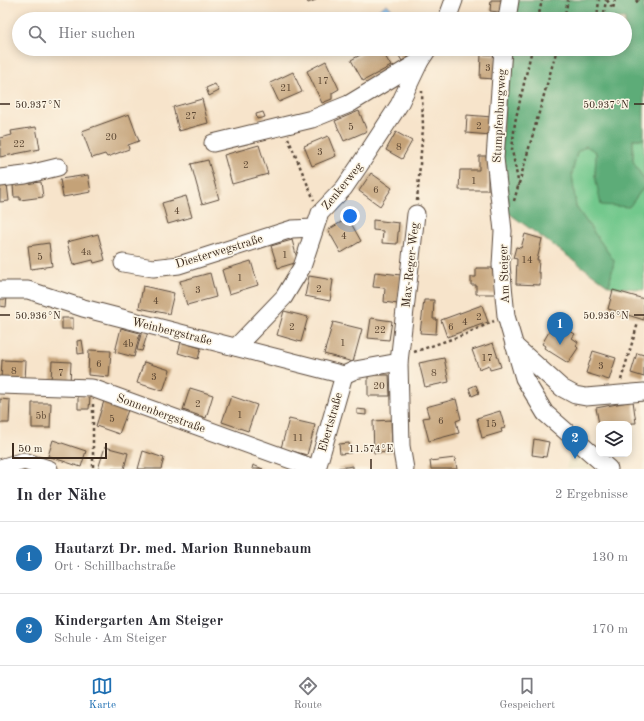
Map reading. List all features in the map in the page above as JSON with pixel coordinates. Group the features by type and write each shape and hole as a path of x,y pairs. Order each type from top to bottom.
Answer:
{"street":[{"path":"449,12 454,0"},
{"path":"508,12 510,0"},
{"name":"Zenkerweg","path":"213,143 312,119 349,104 422,56"},
{"name":"Zenkerweg","path":"236,347 284,297 302,267 317,221 344,188 399,105 424,56"},
{"name":"Stumpfenburgweg","path":"502,56 495,158 503,231"},
{"path":"0,178 58,167"},
{"name":"Max-Reger-Weg","path":"405,469 401,446 399,362 416,214"},
{"name":"Diesterwegstraße","path":"123,263 153,268 179,265 317,221"},
{"name":"Am Steiger","path":"503,231 501,265 506,316 524,378 545,413 609,469"},
{"name":"Weinbergstraße","path":"0,290 28,290 83,308 344,375"},
{"path":"514,345 562,388 575,395 586,397 644,392"},
{"path":"344,375 355,370 387,366 399,362"},
{"name":"Ebertstraße","path":"317,469 344,375"},
{"name":"Sonnenbergstraße","path":"0,385 92,388 317,469"},
{"path":"0,468 24,461 50,469"}],"path":[{"path":"539,12 542,0"},
{"path":"565,12 568,0"},
{"path":"598,12 599,0"},
{"path":"606,0 613,9 615,0"},
{"path":"603,12 606,0"},
{"path":"519,187 512,150 515,122 530,56"},
{"path":"514,202 555,56"},
{"name":"Max-Reger-Weg","path":"416,214 423,128 422,88"},
{"path":"283,127 317,221"},
{"path":"399,362 415,351 466,334 506,316"},
{"path":"617,394 638,323"},
{"path":"92,388 94,469"}],"shaded area":[{"path":"571,450 594,469 566,469"}],"green space":[{"path":"515,0 644,0 644,139 633,139 633,161 644,180 644,187 629,207 601,205 595,176 596,152 586,146 577,152 572,174 576,207 614,261 609,286 507,212 500,168 508,56 632,56 632,12 513,12"},
{"path":"633,139 644,139 644,180 633,161"},
{"path":"586,146 596,152 595,176 629,207 644,187 644,290 609,286 614,261 576,207 572,174 577,152"}],"water":[{"path":"387,4 393,11 378,12"}],"building":[{"path":"307,0 316,0 308,3"},
{"path":"491,0 508,0 506,12 490,11"},
{"path":"358,56 385,56 391,66 363,81 351,60"},
{"path":"399,56 411,56 402,61"},
{"path":"481,56 497,56 495,79 480,78"},
{"path":"326,61 339,89 332,93 332,99 322,103 307,71"},
{"path":"293,72 302,92 279,102 270,83"},
{"path":"215,84 219,91 209,96 206,88"},
{"path":"202,99 208,123 179,131 173,107"},
{"path":"359,111 367,131 344,141 335,121"},
{"path":"263,112 265,117 257,119 256,114"},
{"path":"129,114 139,141 128,145 129,149 107,157 105,154 92,158 82,131"},
{"path":"467,115 492,117 491,135 466,133"},
{"path":"36,127 40,149 0,157 0,138 12,135 11,131"},
{"path":"396,132 412,141 402,159 386,150"},
{"path":"328,136 336,156 312,166 304,146"},
{"path":"259,145 268,174 232,184 224,155"},
{"path":"479,156 493,156 488,170 488,190 459,190 460,170 479,170"},
{"path":"208,160 219,199 202,204 191,164"},
{"path":"371,173 392,188 380,206 359,191"},
{"path":"88,175 91,192 63,197 60,179"},
{"path":"41,182 43,197 20,200 20,197 14,197 13,185"},
{"path":"7,184 9,201 0,202 0,185"},
{"path":"186,196 192,217 168,224 162,203"},
{"path":"348,218 361,241 341,253 328,230"},
{"path":"373,220 399,223 397,244 382,243 383,231 373,230"},
{"path":"98,234 105,260 94,263 93,260 73,265 67,242"},
{"path":"525,234 542,239 537,260 539,260 538,273 540,273 540,285 516,284 517,259 513,258 516,247 521,248"},
{"path":"292,240 298,262 278,268 271,246"},
{"path":"49,243 52,266 31,269 28,246"},
{"path":"251,261 258,285 229,294 222,270"},
{"path":"476,268 495,268 495,294 476,294 476,285 471,285 471,277 476,277"},
{"path":"375,272 401,275 398,304 384,302 385,288 373,287"},
{"path":"210,273 216,297 187,305 180,281"},
{"path":"309,276 333,280 330,301 305,296"},
{"path":"143,286 174,293 169,314 139,308"},
{"path":"613,290 644,299 644,320 608,309"},
{"path":"0,296 7,296 6,307 0,306"},
{"path":"424,300 434,300 433,319 437,319 436,334 420,333"},
{"path":"482,305 488,322 447,337 441,320"},
{"path":"284,311 308,317 301,342 277,335"},
{"path":"62,318 73,318 73,329 62,329"},
{"path":"371,318 392,321 389,340 368,338"},
{"path":"333,322 362,329 353,362 324,354"},
{"path":"560,325 575,334 572,338 578,342 576,346 578,348 568,363 544,348 545,346 542,344 550,330 555,333"},
{"path":"121,328 140,333 134,357 115,352"},
{"path":"142,330 148,332 142,351 137,350"},
{"path":"82,340 84,353 78,354 77,341"},
{"path":"181,342 201,348 198,359 178,353"},
{"path":"493,343 501,367 490,370 489,365 479,369 472,350"},
{"path":"89,350 111,351 109,377 88,375"},
{"path":"593,351 616,358 609,380 586,373"},
{"path":"637,353 644,355 644,377 631,373"},
{"path":"444,358 449,382 425,387 419,363"},
{"path":"2,360 26,361 25,381 1,380"},
{"path":"52,361 71,362 70,383 51,382"},
{"path":"144,362 170,370 163,391 137,383"},
{"path":"368,375 389,375 390,396 368,396"},
{"path":"476,385 479,393 472,396 469,388"},
{"path":"190,388 213,395 206,418 183,410"},
{"path":"78,396 90,396 89,409 78,409"},
{"path":"231,396 257,405 248,431 222,422"},
{"path":"0,399 10,400 9,423 0,423"},
{"path":"456,399 461,419 456,421 459,433 429,441 423,418 429,417 426,407"},
{"path":"104,401 128,410 119,434 96,426"},
{"path":"633,401 636,423 632,423 632,421 598,421 596,408"},
{"path":"32,403 51,403 50,428 32,428"},
{"path":"357,409 366,410 366,415 357,414"},
{"path":"500,411 505,428 501,429 502,432 482,438 477,418"},
{"path":"289,419 315,425 307,455 281,448"},
{"path":"391,420 392,452 374,453 373,421"},
{"path":"534,439 549,442 546,457 532,455"},
{"path":"53,440 86,451 81,467 48,456"},
{"path":"349,443 351,453 340,454 339,444"},
{"path":"105,447 128,453 124,469 98,469"},
{"path":"143,451 164,458 161,469 138,469"},
{"path":"455,458 457,469 431,469 430,461"},
{"path":"253,465 263,469 252,469"},
{"path":"353,466 353,469 338,469 338,468"}],"place":[{"name":"Hautarzt Dr. med. Marion Runnebaum","path":"560,345"},
{"name":"Kindergarten Am Steiger","path":"575,459"}]}
